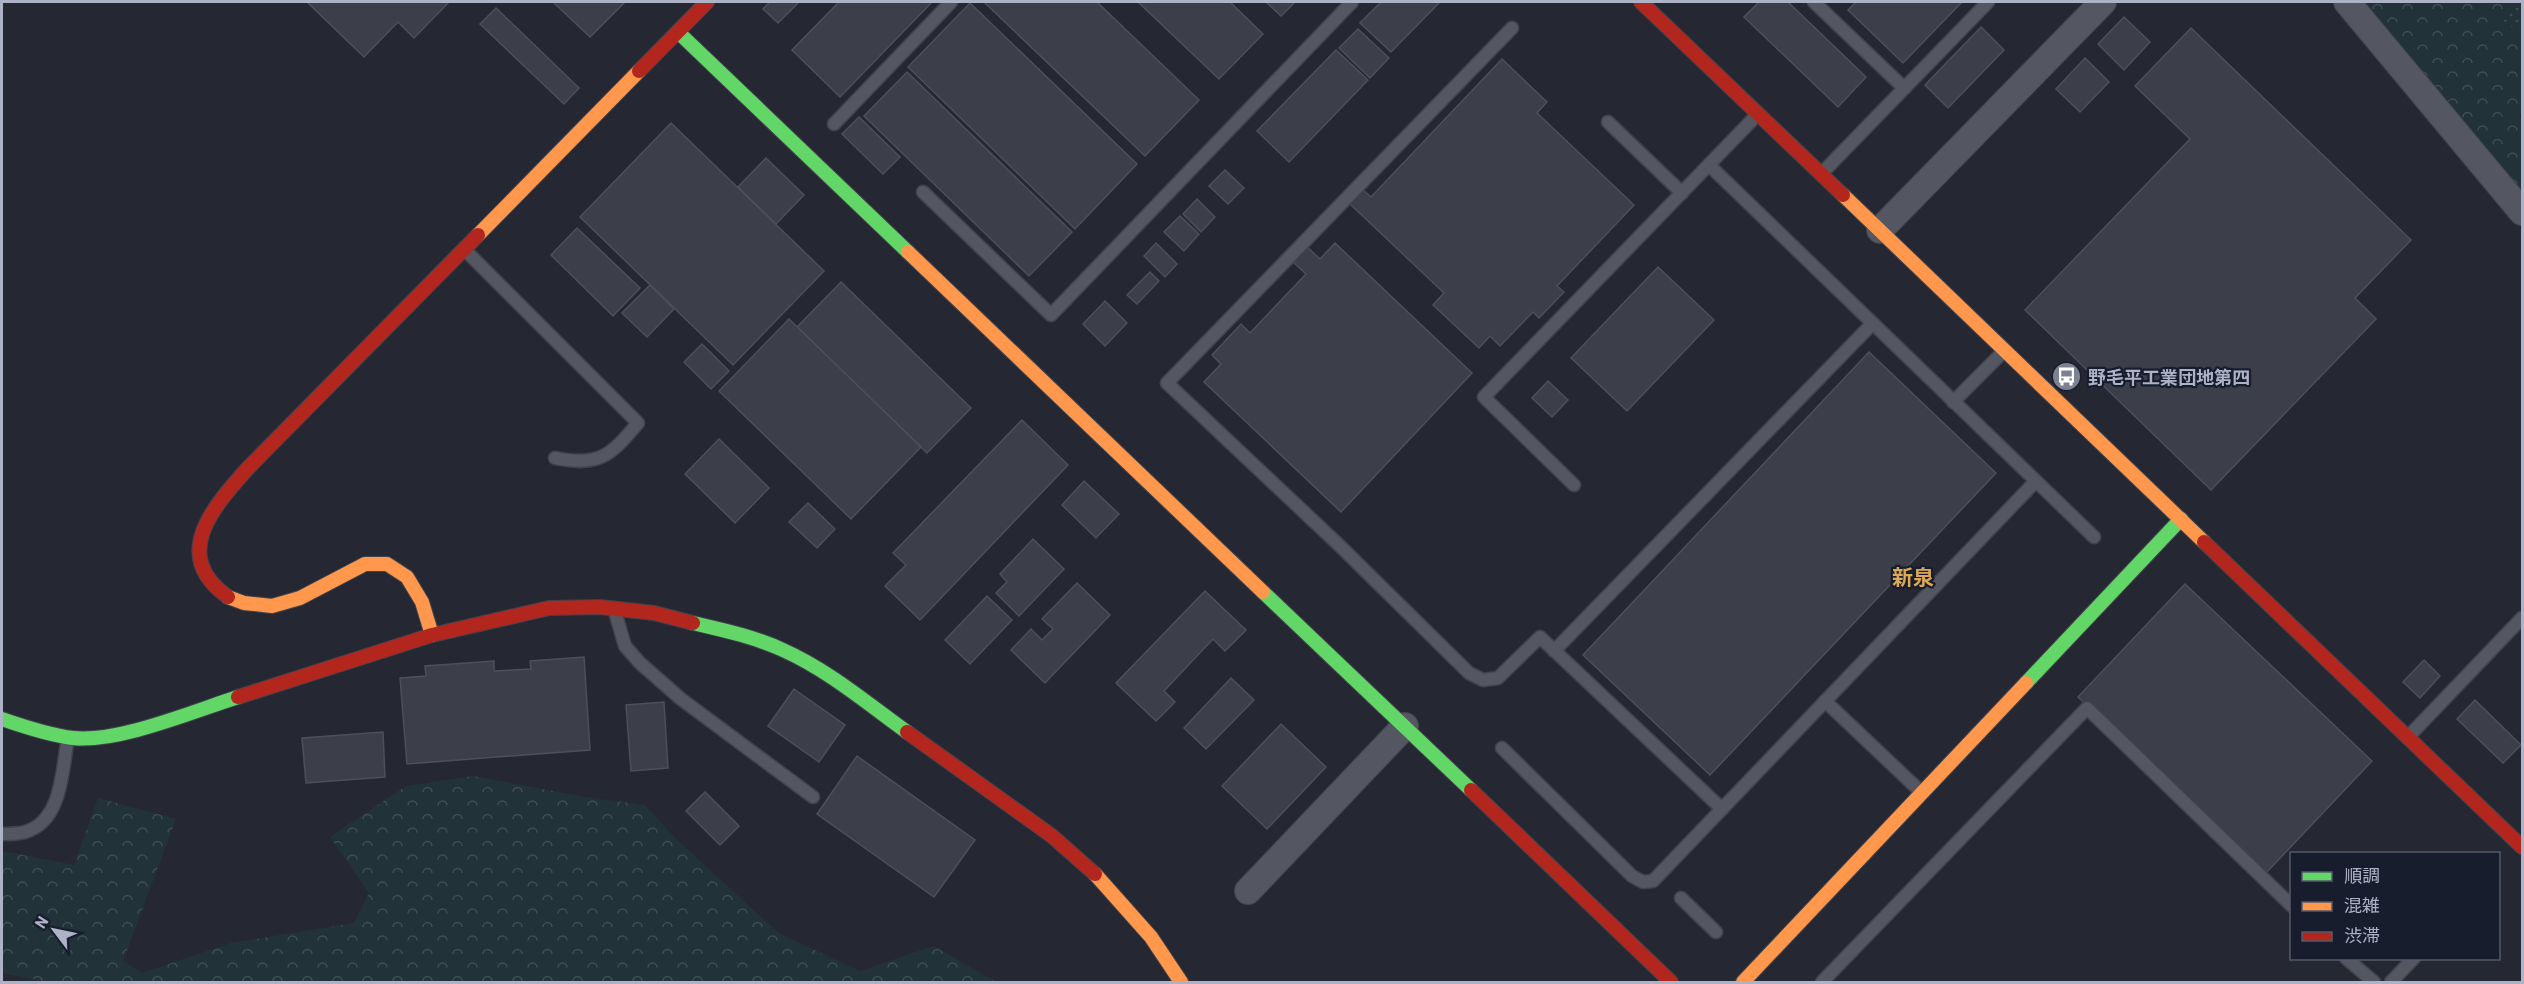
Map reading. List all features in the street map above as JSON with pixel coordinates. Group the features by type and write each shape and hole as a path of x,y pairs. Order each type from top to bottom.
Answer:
{"street":[{"path":"432,635 422,602 407,577 387,564 365,564 300,598 272,606 227,596 210,581 200,562 200,541 206,523 218,502 707,2"},
{"path":"1641,2 2523,847"},
{"path":"1880,230 2103,2"},
{"path":"2347,2 2523,212"},
{"path":"678,32 1671,982"},
{"path":"1743,982 2181,519"},
{"path":"2,719 32,729 68,736 118,735 432,635 549,609 614,608 654,613 727,631 783,650 831,678 1052,836 1100,878 1151,936 1181,982"},
{"path":"1248,891 1405,726"}],"lane":[{"path":"834,123 951,2"},
{"path":"923,192 1051,315 1352,2"},
{"path":"1815,2 1904,88"},
{"path":"1822,174 1988,2"},
{"path":"1512,28 1167,383 1340,546 1469,673 1483,680 1498,678 1540,637 1722,810"},
{"path":"1574,485 1484,398 1758,114"},
{"path":"1608,122 1682,193"},
{"path":"1708,165 2094,537"},
{"path":"464,249 638,423 615,449 597,461 575,462 555,458"},
{"path":"1554,651 1872,324"},
{"path":"1953,402 2005,350"},
{"path":"1502,748 1632,876 1643,882 1653,881 2035,482"},
{"path":"614,608 625,646 640,663 681,699 813,797"},
{"path":"2408,737 2523,618"},
{"path":"1825,702 1922,793"},
{"path":"1822,982 2087,708 2290,904"},
{"path":"2,834 26,832 42,822 56,802 68,736"},
{"path":"1681,898 1716,932"},
{"path":"2348,960 2374,982"},
{"path":"2391,982 2412,960"}],"green space":[{"path":"2360,2 2516,2 2499,17 2522,35 2522,111 2519,116 2522,120 2522,198"},
{"path":"2516,2 2522,2 2522,35 2499,17"},
{"path":"473,776 585,797 645,805 677,840 780,934 860,971 934,946 996,982 47,982 2,973 2,851 74,865 98,798 176,819 123,961 142,973 231,943 354,923 369,893 330,837 406,786"}],"building":[{"path":"307,2 449,2 414,38 398,22 364,57"},
{"path":"553,2 625,2 590,37"},
{"path":"770,2 799,2 778,23 763,9"},
{"path":"839,2 932,2 840,97 792,50"},
{"path":"984,2 1097,2 1199,100 1145,156"},
{"path":"1138,2 1230,2 1263,34 1219,79"},
{"path":"1266,2 1295,2 1281,16"},
{"path":"1381,2 1440,2 1391,52 1360,23"},
{"path":"1759,2 1788,2 1866,77 1838,107 1744,17"},
{"path":"1856,2 1962,2 1903,63 1848,10"},
{"path":"970,3 1137,164 1075,229 908,67"},
{"path":"496,8 579,88 564,104 480,24"},
{"path":"2124,17 2150,42 2124,70 2098,44"},
{"path":"1981,27 2004,50 1948,108 1925,85"},
{"path":"2191,28 2411,240 2355,298 2376,319 2211,490 2025,310 2190,139 2135,86"},
{"path":"1358,29 1389,58 1370,78 1339,48"},
{"path":"1336,50 1368,80 1289,162 1257,131"},
{"path":"2085,58 2109,82 2080,112 2056,89"},
{"path":"1502,59 1547,102 1537,113 1634,205 1557,286 1564,292 1539,318 1533,312 1500,346 1490,336 1479,348 1433,305 1444,293 1349,203 1363,190 1371,197"},
{"path":"907,72 1072,232 1029,276 864,116"},
{"path":"859,117 900,157 883,174 842,134"},
{"path":"671,123 824,271 733,365 580,217"},
{"path":"766,158 804,195 776,224 738,187"},
{"path":"1225,170 1244,188 1228,204 1209,186"},
{"path":"1197,199 1215,217 1201,232 1183,214"},
{"path":"1180,216 1199,234 1184,251 1164,232"},
{"path":"577,228 640,288 613,316 551,255"},
{"path":"1156,243 1177,264 1165,277 1144,256"},
{"path":"1335,243 1472,373 1341,512 1204,382 1221,364 1212,355 1241,324 1250,333 1306,274 1292,261 1306,246 1320,259"},
{"path":"1658,267 1714,320 1627,411 1571,358"},
{"path":"1150,272 1159,281 1137,304 1127,295"},
{"path":"841,282 971,408 927,453 797,327"},
{"path":"650,285 674,309 647,337 622,313"},
{"path":"1105,301 1127,323 1105,346 1083,324"},
{"path":"789,319 921,447 851,519 719,391"},
{"path":"702,344 729,371 711,389 684,362"},
{"path":"1869,352 1996,473 1710,775 1583,655"},
{"path":"1548,381 1568,400 1552,417 1532,398"},
{"path":"1022,420 1068,465 920,620 885,586 906,565 893,553"},
{"path":"719,439 769,488 735,523 685,474"},
{"path":"1084,481 1119,514 1096,538 1062,505"},
{"path":"808,503 835,529 817,548 789,522"},
{"path":"1033,539 1064,569 1019,616 996,593 1007,582 1000,574"},
{"path":"1077,583 1110,615 1045,683 1011,650 1031,629 1042,640 1053,629 1042,619"},
{"path":"2185,584 2372,761 2265,874 2078,697"},
{"path":"1205,591 1246,630 1225,651 1213,639 1164,691 1175,702 1156,721 1116,683"},
{"path":"987,596 1012,620 970,664 945,640"},
{"path":"584,657 590,750 407,764 400,678 426,676 425,666 494,661 494,671 531,669 530,661"},
{"path":"2424,660 2440,676 2420,698 2403,682"},
{"path":"1231,678 1254,700 1206,749 1184,728"},
{"path":"794,689 845,725 819,762 768,726"},
{"path":"2475,700 2521,745 2503,763 2457,719"},
{"path":"664,702 668,768 631,771 626,705"},
{"path":"1281,724 1326,767 1267,829 1222,786"},
{"path":"383,732 385,777 306,783 302,738"},
{"path":"857,756 975,840 934,897 817,814"},
{"path":"705,792 739,826 720,845 686,811"}],"traffic: fast":[{"path":"678,32 908,252"},
{"path":"2026,683 2181,519"},
{"path":"1263,592 1471,790"},
{"path":"693,623 761,641 800,658 847,688 907,732"},
{"path":"2,719 55,735 91,738 112,736 156,725 238,697"}],"traffic: slow":[{"path":"478,235 639,71"},
{"path":"1843,195 2204,542"},
{"path":"908,252 1263,592"},
{"path":"228,597 244,603 272,606 300,598 365,564 387,564 407,577 422,602 432,635"},
{"path":"1743,982 2026,683"},
{"path":"1095,874 1151,937 1181,982"}],"traffic: jam":[{"path":"639,71 707,2"},
{"path":"1641,2 1843,195"},
{"path":"228,597 211,581 201,564 199,548 203,531 211,514 249,467 478,235"},
{"path":"2204,542 2522,847"},
{"path":"238,697 432,635 549,608 600,607 654,613 693,623"},
{"path":"907,732 1052,836 1095,874"},
{"path":"1471,790 1671,982"}],"place":[{"name":"野毛平工業団地第四","path":"2067,377"}],"district":[{"name":"新泉","path":"1913,576"}]}
